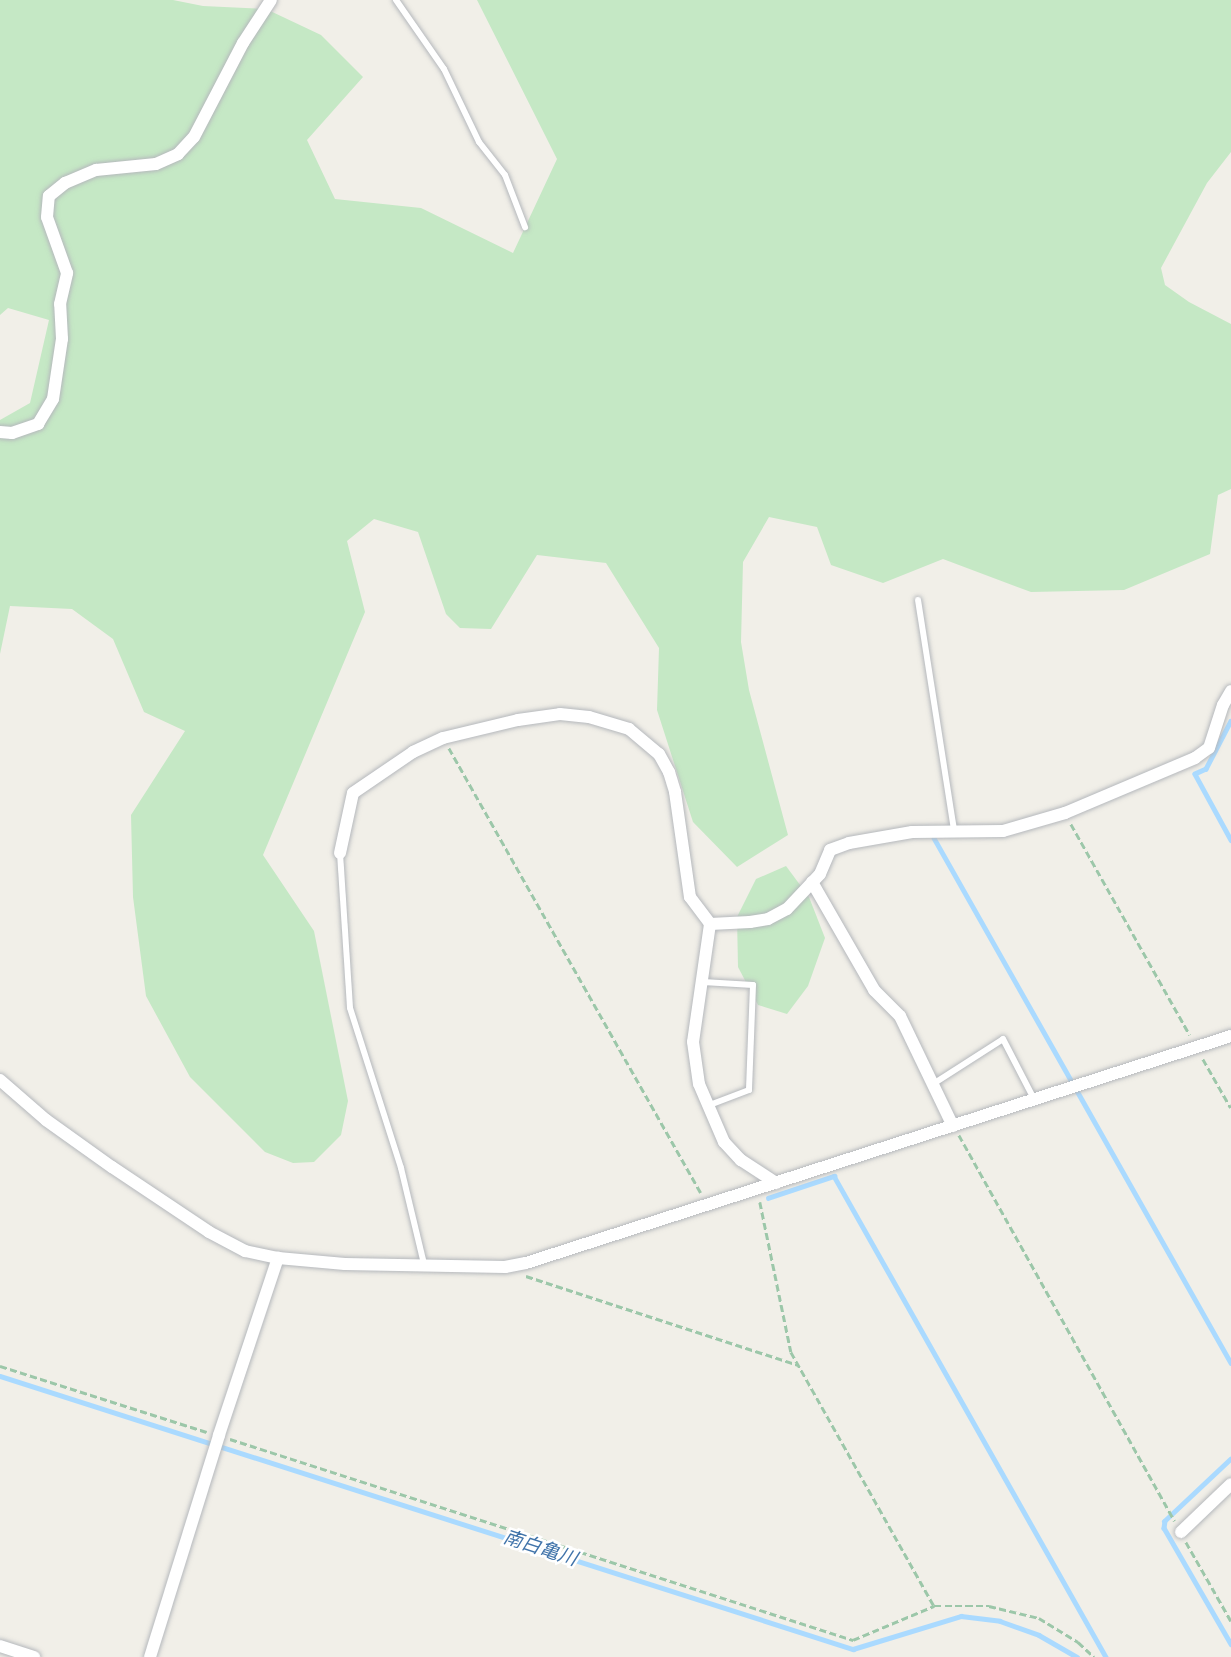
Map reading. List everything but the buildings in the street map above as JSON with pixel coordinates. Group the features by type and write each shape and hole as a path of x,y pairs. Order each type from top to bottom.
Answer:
{"street":[{"path":"0,432 12,433 38,424 53,399 61,339 60,304 67,273 47,217 49,196 65,183 96,170 156,164 177,154 194,136 243,43 271,0"},
{"path":"710,924 768,919 787,909 820,874 830,850 849,843 912,832 1003,831 1065,813 1195,758 1209,748 1223,705 1231,691"},
{"path":"340,853 353,793 413,752 443,738 518,720 560,714 589,717 629,729 659,754 669,772 675,792 690,897 710,924 693,1042 699,1084 724,1142 741,1160 776,1183"},
{"path":"812,882 874,990 900,1016 953,1126"},
{"path":"0,1080 46,1121 208,1232 245,1251 278,1258 425,1266 517,1265 1231,1036"},
{"path":"150,1657 219,1435 278,1258"},
{"path":"1181,1532 1231,1484"},
{"path":"0,1646 34,1657"}],"lane":[{"path":"396,0 444,69 479,142 505,175 526,227"},
{"path":"918,600 954,831"},
{"path":"340,853 350,1008 401,1168 425,1266"},
{"path":"703,982 753,985 749,1090 707,1105"},
{"path":"933,1084 1003,1039 1034,1099"}],"path":[{"path":"443,738 708,1205"},
{"path":"1065,813 1231,1108"},
{"path":"953,1126 1231,1621"},
{"path":"758,1189 791,1352 934,1606"},
{"path":"517,1265 528,1278 798,1365"},
{"path":"0,1366 853,1640 934,1606 989,1606 1040,1618 1078,1642 1094,1657"}],"green space":[{"path":"0,0 173,0 203,6 266,9 321,35 363,77 307,140 335,199 421,208 513,253 557,159 477,0 1231,0 1231,152 1207,183 1161,268 1165,285 1189,302 1231,324 1231,489 1218,495 1210,554 1124,590 1031,592 943,559 883,583 831,565 817,527 769,517 743,562 741,642 749,690 788,835 737,867 693,822 657,710 659,648 606,563 537,555 491,629 460,628 446,614 418,532 374,519 347,541 365,612 263,855 314,931 348,1101 341,1135 314,1162 293,1163 265,1152 190,1077 146,996 133,897 131,815 185,731 144,712 113,639 72,609 10,606 0,654 0,420 30,403 49,320 8,308 0,315"},
{"path":"786,866 809,897 825,938 808,986 787,1014 758,1005 738,967 737,917 756,879"}],"waterway":[{"path":"1231,721 1206,769 1195,774 1231,840"},
{"path":"934,838 1231,1363"},
{"path":"768,1198 834,1176 1106,1657"},
{"name":"南白亀川","path":"0,1376 853,1649 961,1616 1000,1621 1039,1635 1077,1657"},
{"path":"1231,1459 1165,1521 1164,1528 1231,1644"}]}
